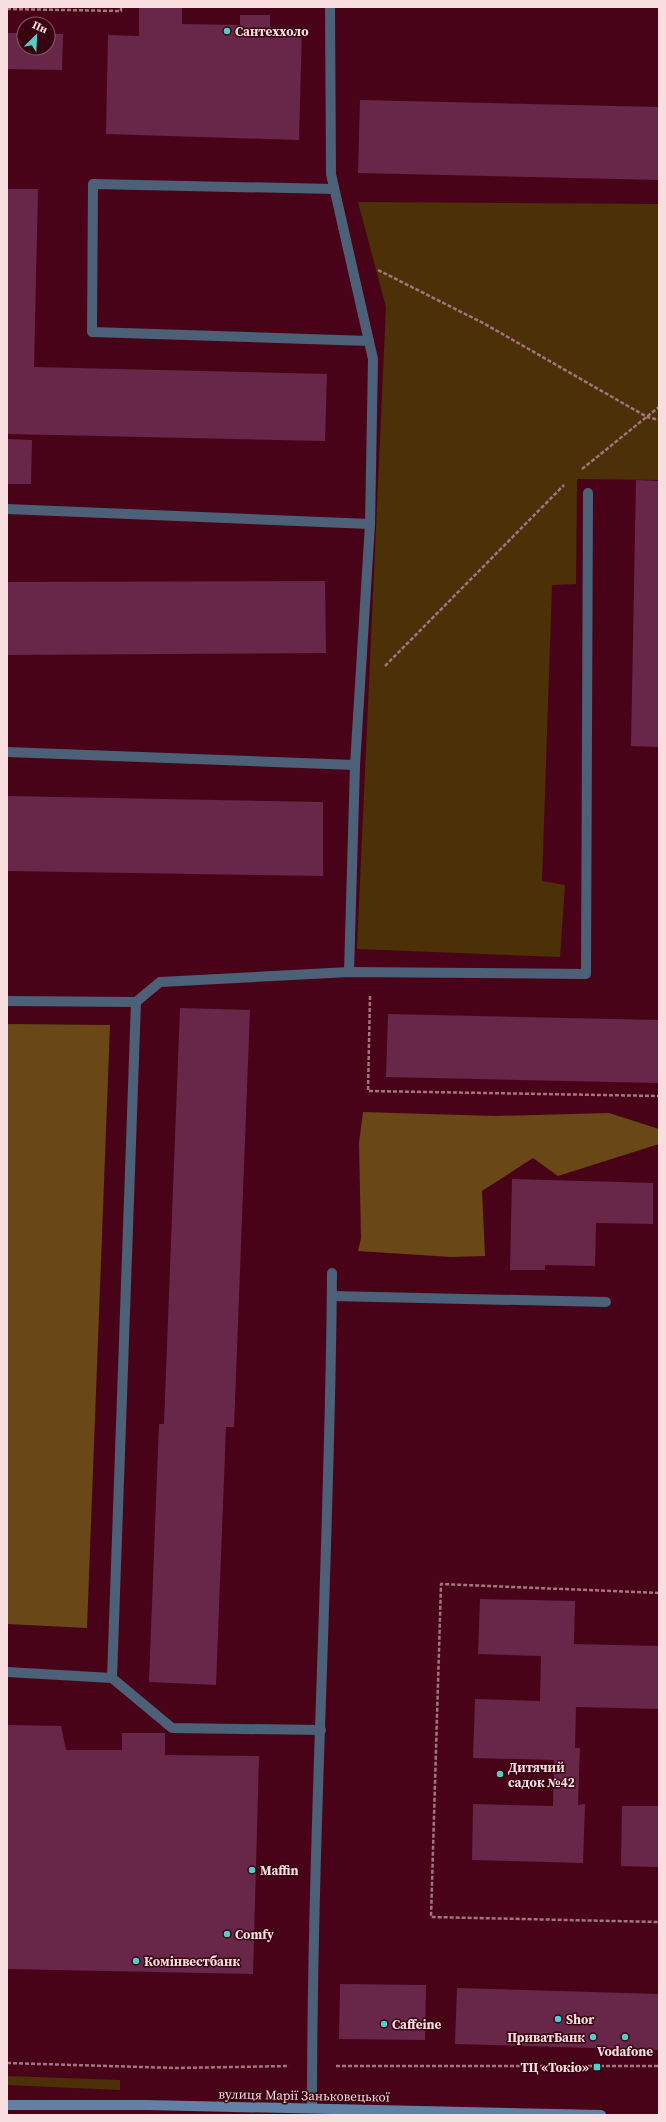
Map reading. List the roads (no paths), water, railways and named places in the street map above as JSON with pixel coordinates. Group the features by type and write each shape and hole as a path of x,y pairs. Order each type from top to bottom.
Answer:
{"street":[{"name":"вулиця Марії Заньковецької","path":"7,2105 147,2105 312,2108 439,2113 601,2115"}],"lane":[{"path":"330,7 331,174 373,359 370,524 355,765 349,972"},
{"path":"334,189 93,184 92,332 369,341"},
{"path":"7,1002 136,1002 160,982 349,972 586,974 588,493"},
{"path":"7,509 370,524"},
{"path":"7,752 355,765"},
{"path":"112,1678 136,1002"},
{"path":"312,2108 312,2023 332,1273"},
{"path":"332,1296 606,1302"},
{"path":"7,1672 112,1678 172,1728 321,1730"}],"place":[{"name":"Сантеххоло","path":"227,31"},
{"name":"Дитячий садок №42","path":"500,1774"},
{"name":"Maffin","path":"252,1870"},
{"name":"Comfy","path":"227,1934"},
{"name":"Комінвестбанк","path":"136,1961"},
{"name":"Shor","path":"558,2019"},
{"name":"Caffeine","path":"384,2024"},
{"name":"ПриватБанк","path":"593,2037"},
{"name":"Vodafone","path":"625,2037"},
{"name":"ТЦ «Токіо»","path":"597,2067"}]}
